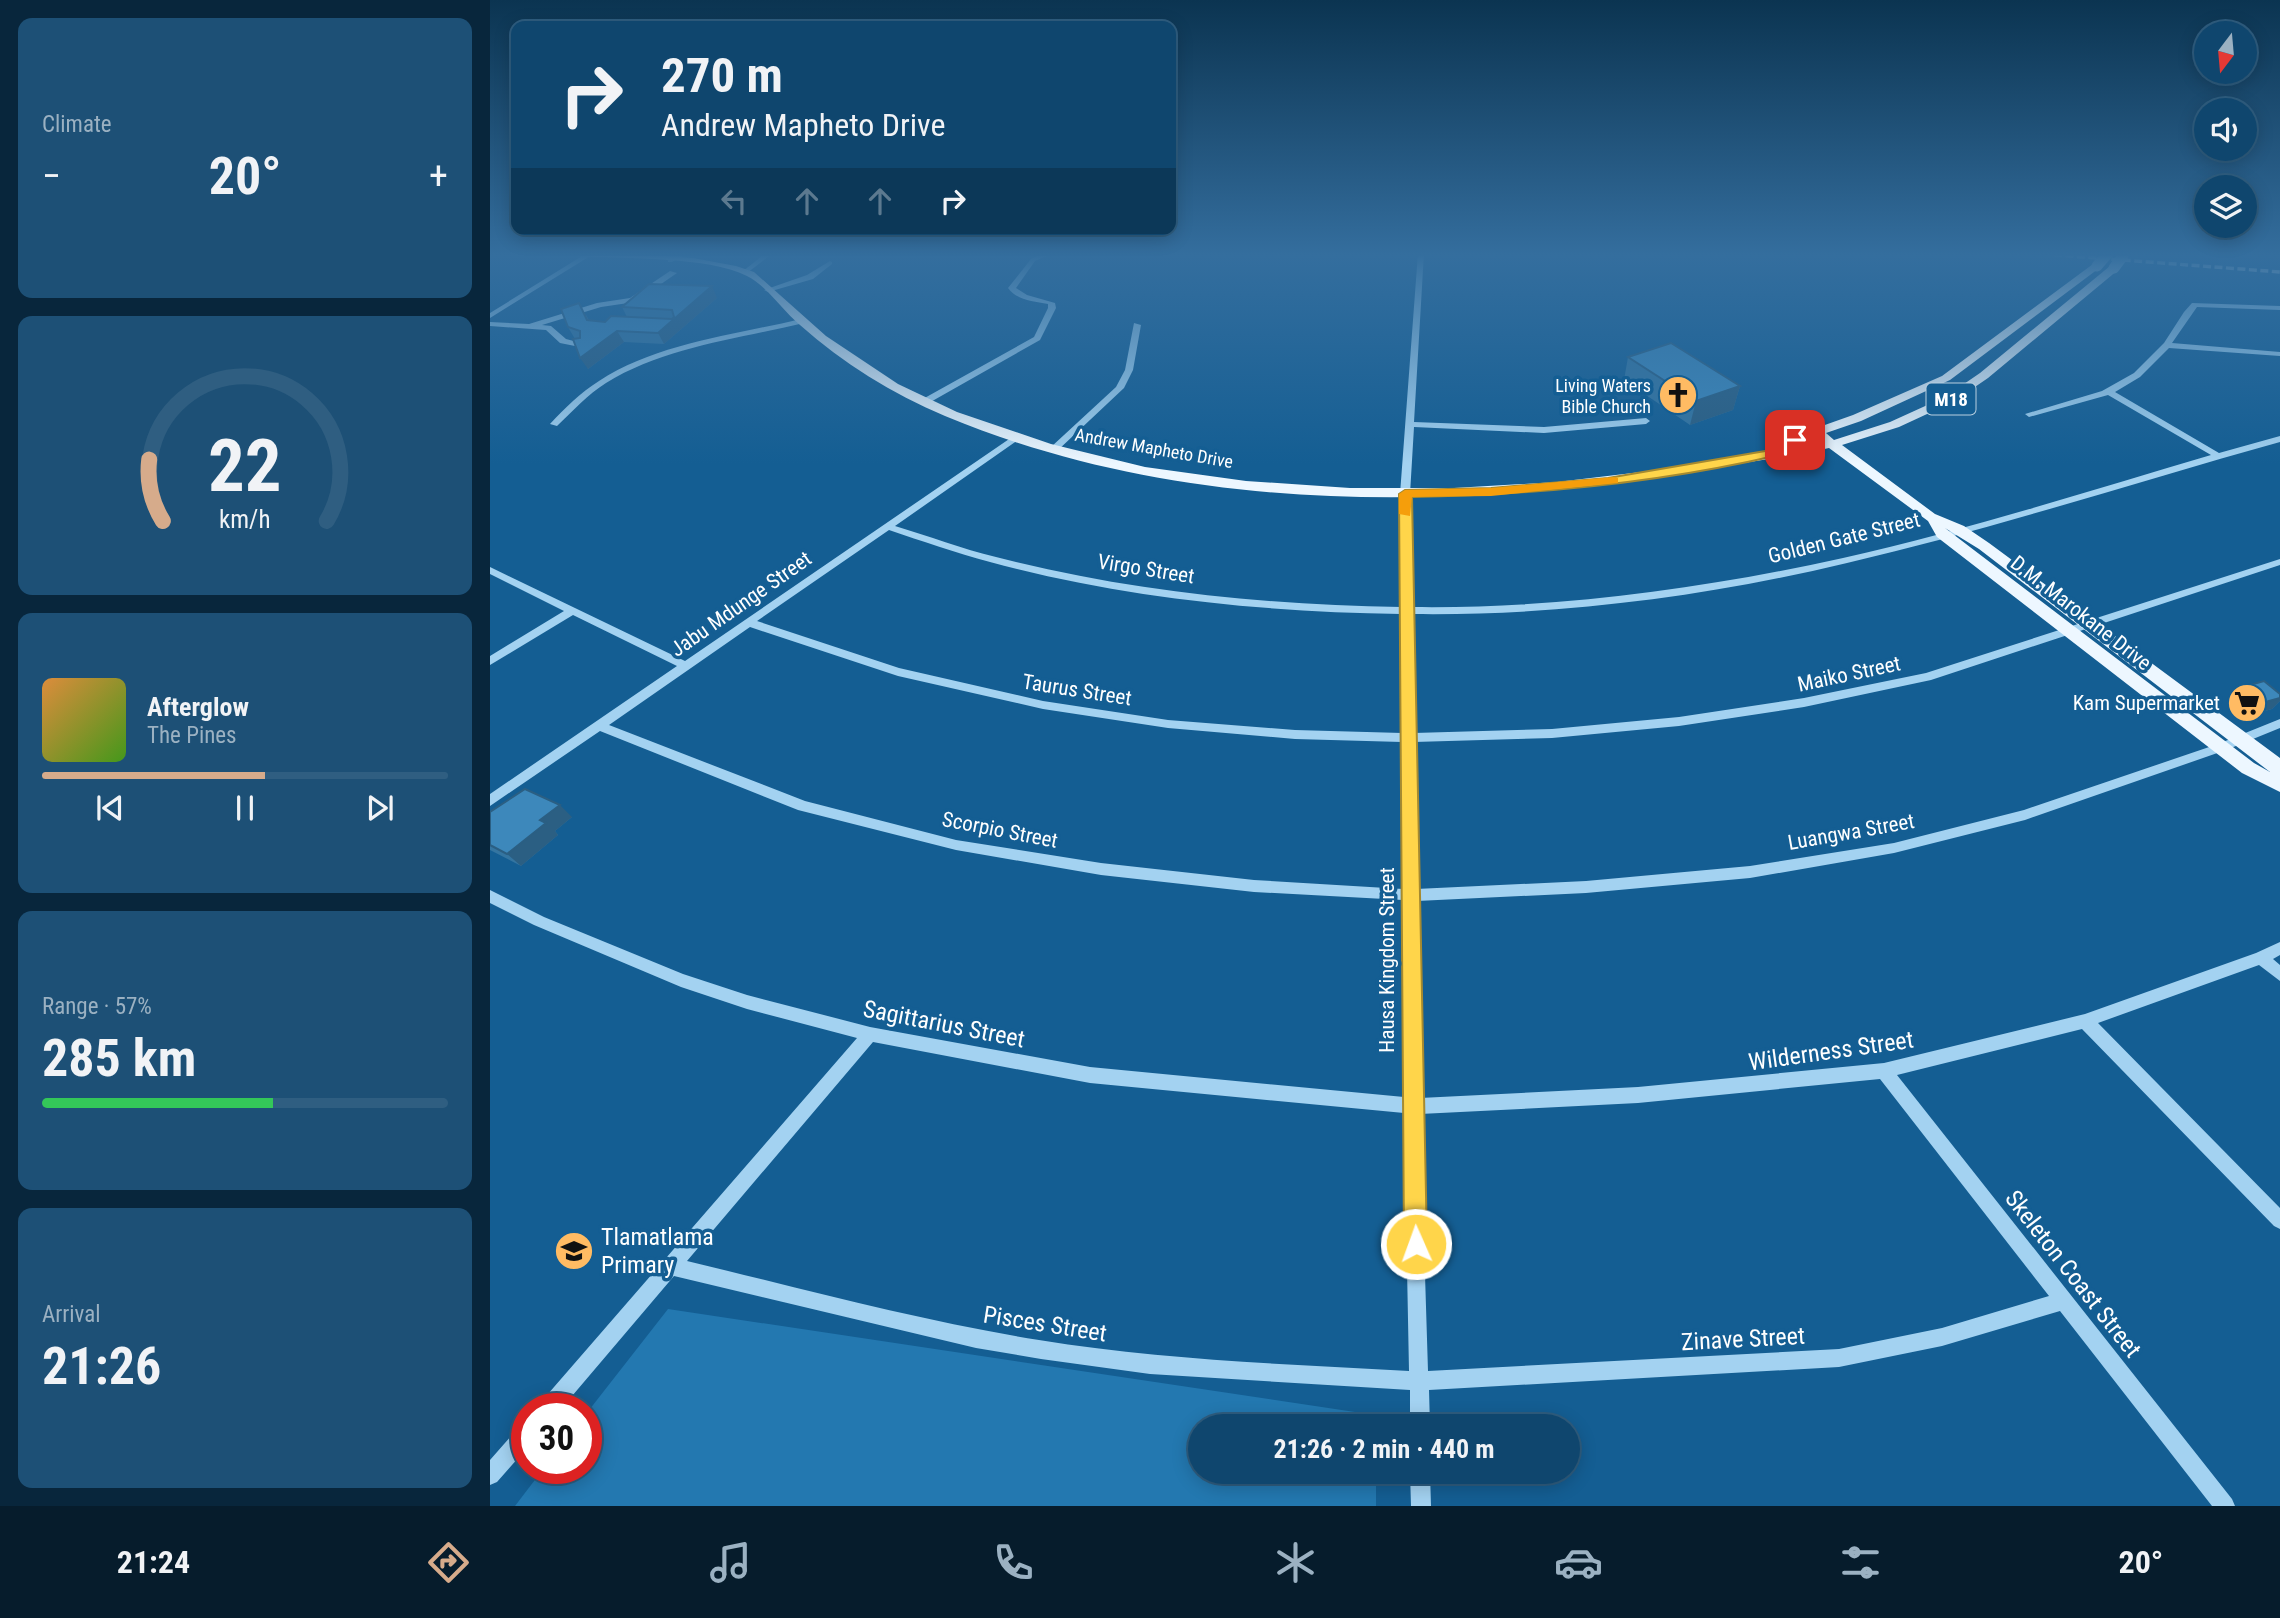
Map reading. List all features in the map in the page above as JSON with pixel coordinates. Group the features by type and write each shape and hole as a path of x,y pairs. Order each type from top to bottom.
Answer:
{"main road":[{"name":"Andrew Mapheto Drive","path":"804,323 845,358 886,384 1015,438 1054,449 1222,481 1405,494 1491,492 1608,481 1831,444 1876,432 1922,414 1964,392 2047,323"},
{"name":"Andrew Mapheto Drive","path":"1775,453 1783,445 1913,395 1946,378 2020,323"},
{"name":"D.M. Marokane Drive","path":"1817,433 1930,517 1959,529 2090,624 2280,772"},
{"name":"D.M. Marokane Drive","path":"1930,517 1942,534 2068,631 2248,768 2280,785"}],"street":[{"path":"528,327 544,323"},
{"path":"554,424 601,382 623,370 665,356 792,323"},
{"path":"924,402 1037,338 1044,323"},
{"path":"1405,494 1416,323"},
{"path":"2029,414 2111,393 2130,381 2167,345 2181,323"},
{"path":"490,324 548,328 564,341 582,346"},
{"path":"1054,449 1119,388 1129,370 1137,325"},
{"path":"2167,345 2280,354"},
{"path":"2111,393 2218,456"},
{"path":"1410,424 1544,430 1646,421"},
{"name":"Jabu Mdunge Street","path":"490,802 1015,438"},
{"name":"Golden Gate Street","path":"1406,612 1590,604 1682,593 1819,566 2280,439"},
{"name":"Hausa Kingdom Street","path":"1405,494 1412,1106 1420,1414"},
{"name":"Virgo Street","path":"886,526 1025,566 1130,587 1248,603 1406,612"},
{"name":"Maiko Street","path":"1409,739 1598,731 1746,714 1927,677 2280,562"},
{"path":"490,570 686,666"},
{"path":"490,661 573,610"},
{"name":"Taurus Street","path":"748,622 918,678 1057,708 1178,724 1409,739"},
{"name":"Luangwa Street","path":"1411,895 1586,887 1750,872 1894,848 2025,815 2222,747 2280,723"},
{"name":"Scorpio Street","path":"599,726 803,806 956,845 1115,871 1254,886 1411,895"},
{"name":"Sagittarius Street","path":"490,896 538,921 681,980 747,1002 870,1034 1090,1075 1412,1106"},
{"name":"Wilderness Street","path":"1412,1106 1638,1095 1884,1071 2085,1021 2261,958 2280,948"},
{"path":"2261,958 2280,974"},
{"path":"2085,1021 2280,1220"},
{"path":"562,1393 870,1034"},
{"name":"Skeleton Coast Street","path":"1884,1071 2225,1506"},
{"name":"Pisces Street","path":"671,1266 976,1339 1041,1350 1150,1365 1420,1381"},
{"name":"Zinave Street","path":"1420,1381 1839,1357 1942,1337 2062,1301"},
{"path":"490,1475 511,1451"},
{"path":"1420,1484 1421,1506"}],"shaded area":[{"path":"668,1309 1368,1414 1188,1414 1188,1484 1376,1484 1376,1506 515,1506 532,1484 602,1484 602,1394"}],"building":[{"path":"567,323 669,323 658,333 617,331 580,358 573,339 580,338 580,331 568,327"},
{"path":"1671,343 1740,386 1696,401 1628,357"},
{"path":"2264,681 2280,694 2280,698 2258,704 2239,688"},
{"path":"525,789 560,805 540,820 546,823 507,854 490,845 490,812"}],"slow traffic":[{"path":"1406,514 1405,494 1491,492 1614,480"}],"place":[{"name":"Living Waters Bible Church","path":"1678,395"},
{"name":"Kam Supermarket","path":"2247,703"},
{"name":"Tlamatlama Primary","path":"574,1251"}],"route":[{"path":"1416,1244 1405,494 1491,492 1608,481 1712,466 1775,453 1783,445 1795,440"}]}
